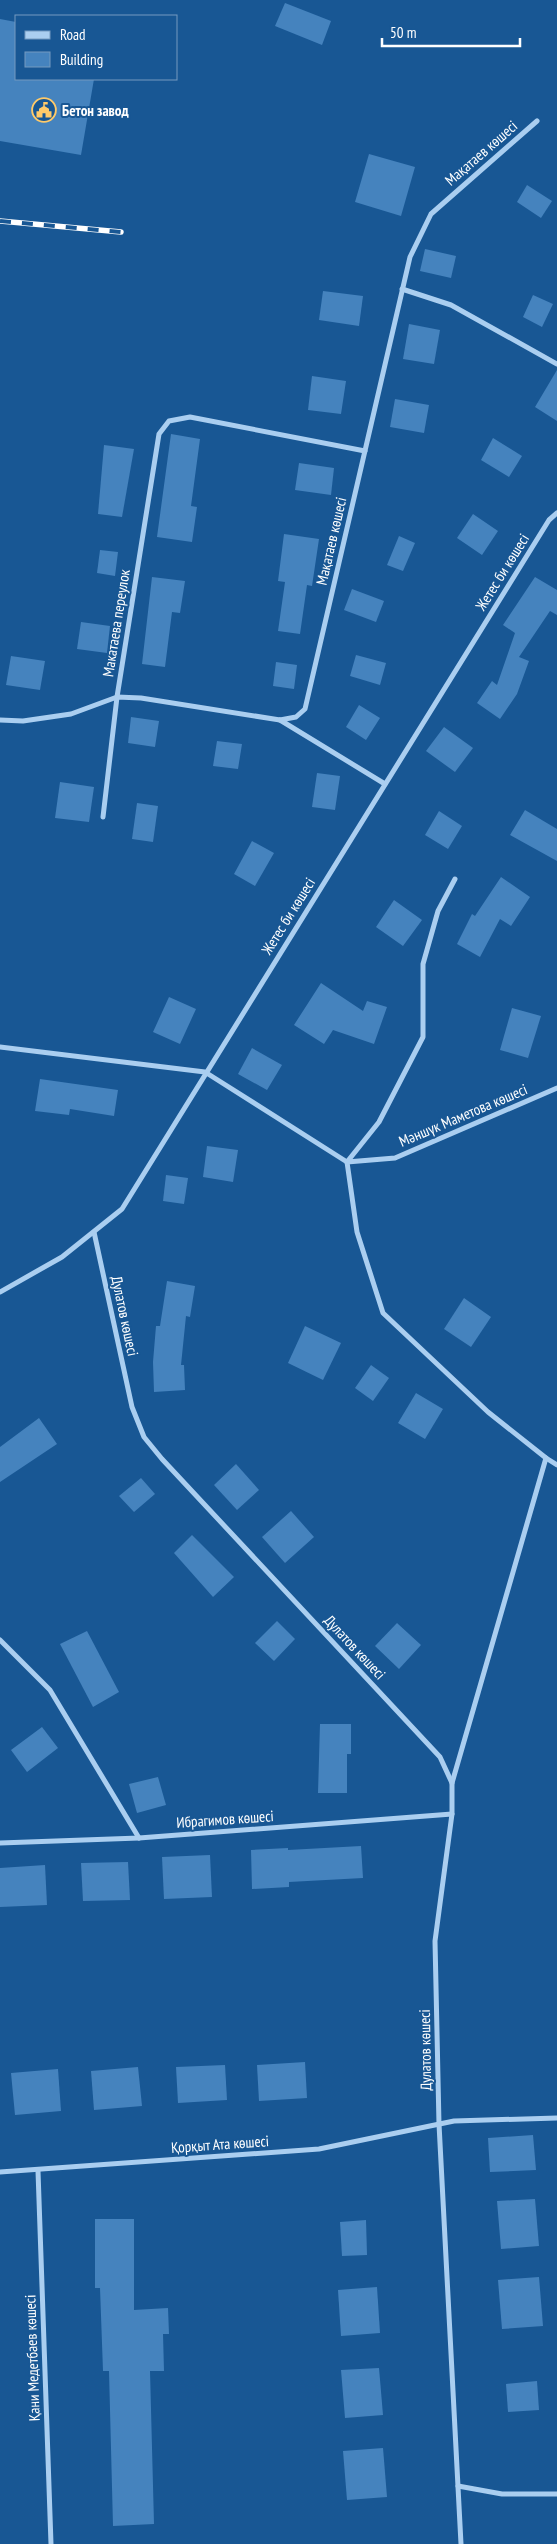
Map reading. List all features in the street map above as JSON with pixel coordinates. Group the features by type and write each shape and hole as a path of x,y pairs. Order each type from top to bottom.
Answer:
{"street":[{"name":"Мақатаев көшесі","path":"280,720 296,717 305,709 410,257 431,214 537,121"},
{"path":"402,289 451,305 557,364"},
{"name":"Макатаева переулок","path":"103,817 118,697 159,434 169,421 190,417 365,451"},
{"name":"Жетес би көшесі","path":"0,1292 62,1257 122,1209 205,1072 549,520 557,513"},
{"path":"0,720 23,721 71,714 118,697 141,698 280,720 385,784"},
{"path":"346,1162 379,1122 423,1037 423,964 438,911 455,879"},
{"path":"0,1047 205,1072 346,1162 358,1232 383,1313 488,1412 557,1465"},
{"name":"Мәншүк Маметова көшесі","path":"346,1162 395,1158 557,1088"},
{"name":"Дулатов көшесі","path":"94,1232 132,1407 144,1437 162,1459 440,1757 452,1783 452,1814 435,1941 439,2124"},
{"path":"452,1783 546,1458"},
{"path":"0,1640 50,1690 140,1838"},
{"name":"Ибрагимов көшесі","path":"0,1843 140,1838 452,1814"},
{"name":"Қорқыт Ата көшесі","path":"0,2172 319,2149 454,2121 557,2118"},
{"path":"439,2124 461,2544"},
{"name":"Қани Медетбаев көшесі","path":"38,2170 52,2544"},
{"path":"458,2486 502,2494 557,2494"}],"building":[{"path":"285,3 331,21 322,45 275,26"},
{"name":"Бетон завод","path":"0,19 15,22 15,80 94,80 81,155 0,141"},
{"path":"369,154 415,167 401,216 355,202"},
{"path":"527,185 552,201 541,218 517,202"},
{"path":"425,249 456,256 451,278 420,271"},
{"path":"323,291 363,296 359,326 319,320"},
{"path":"533,295 553,304 542,327 523,317"},
{"path":"409,324 440,330 434,364 403,359"},
{"path":"557,370 557,421 535,407"},
{"path":"312,376 346,381 341,414 308,410"},
{"path":"395,399 429,405 424,433 390,427"},
{"path":"171,434 200,439 191,506 197,507 192,542 157,537"},
{"path":"493,438 522,456 509,477 481,460"},
{"path":"104,445 134,449 122,517 98,514"},
{"path":"299,463 334,468 331,495 295,490"},
{"path":"473,514 498,531 482,555 457,538"},
{"path":"284,534 319,539 312,586 307,585 300,634 278,631 285,582 278,581"},
{"path":"399,536 415,543 403,571 387,565"},
{"path":"100,550 118,552 115,576 97,573"},
{"path":"152,577 185,581 180,613 172,612 165,667 142,664"},
{"path":"535,577 557,590 557,615 550,611 519,657 529,661 517,694 500,719 477,703 492,681 497,685 515,633 503,625"},
{"path":"352,589 384,601 376,622 344,610"},
{"path":"81,622 110,626 107,653 77,649"},
{"path":"356,655 386,663 380,685 350,676"},
{"path":"11,656 45,661 40,690 6,685"},
{"path":"276,662 297,665 294,689 273,686"},
{"path":"359,705 380,718 366,740 346,727"},
{"path":"131,717 159,721 155,747 128,743"},
{"path":"444,727 473,748 455,772 426,751"},
{"path":"217,741 242,744 238,769 213,766"},
{"path":"317,773 340,776 335,810 312,807"},
{"path":"60,782 94,787 89,822 55,818"},
{"path":"137,803 158,806 153,842 132,839"},
{"path":"525,810 557,829 557,861 510,835"},
{"path":"439,811 462,826 448,849 425,835"},
{"path":"252,841 274,853 255,886 234,874"},
{"path":"501,877 530,897 511,926 500,919 480,957 457,944 472,914 475,916"},
{"path":"394,900 422,920 403,946 376,927"},
{"path":"321,983 363,1011 367,1001 387,1007 374,1044 333,1030 324,1044 294,1025"},
{"path":"169,997 196,1009 180,1044 153,1032"},
{"path":"512,1008 541,1016 528,1058 500,1050"},
{"path":"252,1048 282,1065 267,1090 238,1074"},
{"path":"40,1079 118,1090 114,1116 70,1109 69,1115 35,1111"},
{"path":"207,1146 238,1150 233,1182 203,1177"},
{"path":"166,1175 188,1178 184,1204 163,1201"},
{"path":"167,1281 195,1286 190,1317 186,1316 181,1365 184,1365 185,1390 154,1392 153,1362 156,1326 160,1326"},
{"path":"464,1298 491,1317 471,1347 444,1329"},
{"path":"305,1326 341,1343 323,1380 288,1363"},
{"path":"371,1365 389,1378 373,1401 355,1388"},
{"path":"416,1393 443,1409 425,1439 398,1423"},
{"path":"39,1418 57,1444 0,1482 0,1447"},
{"path":"236,1464 259,1490 237,1510 214,1485"},
{"path":"141,1478 155,1494 134,1512 119,1496"},
{"path":"291,1511 314,1537 285,1563 262,1537"},
{"path":"192,1535 234,1577 213,1597 174,1553"},
{"path":"277,1621 295,1639 274,1661 255,1643"},
{"path":"397,1623 421,1645 399,1669 375,1646"},
{"path":"87,1631 119,1692 93,1707 60,1644"},
{"path":"320,1724 351,1724 351,1754 347,1754 347,1793 318,1793"},
{"path":"42,1727 58,1748 27,1772 11,1750"},
{"path":"158,1777 166,1805 137,1813 129,1784"},
{"path":"361,1846 363,1878 289,1882 289,1887 252,1889 251,1850"},
{"path":"210,1855 212,1897 164,1899 162,1857"},
{"path":"128,1862 130,1900 83,1901 81,1863"},
{"path":"45,1865 47,1905 0,1907 0,1868"},
{"path":"305,2062 307,2098 259,2101 257,2065"},
{"path":"225,2065 227,2100 178,2103 176,2067"},
{"path":"138,2067 142,2106 94,2110 91,2071"},
{"path":"58,2069 61,2111 15,2115 11,2073"},
{"path":"533,2135 536,2170 490,2172 488,2138"},
{"path":"535,2199 539,2246 501,2249 497,2201"},
{"path":"95,2219 134,2219 134,2310 168,2308 169,2334 163,2334 164,2371 150,2371 154,2524 113,2526 109,2371 103,2371 100,2288 95,2288"},
{"path":"366,2220 367,2255 342,2256 340,2222"},
{"path":"539,2277 543,2326 502,2329 498,2280"},
{"path":"377,2287 380,2333 341,2336 338,2290"},
{"path":"379,2368 383,2415 345,2418 341,2370"},
{"path":"537,2381 539,2410 508,2412 506,2384"},
{"path":"383,2448 387,2497 347,2500 343,2451"}],"railway":[{"path":"0,221 121,232"}],"place":[{"name":"Бетон завод","path":"44,110"}]}
